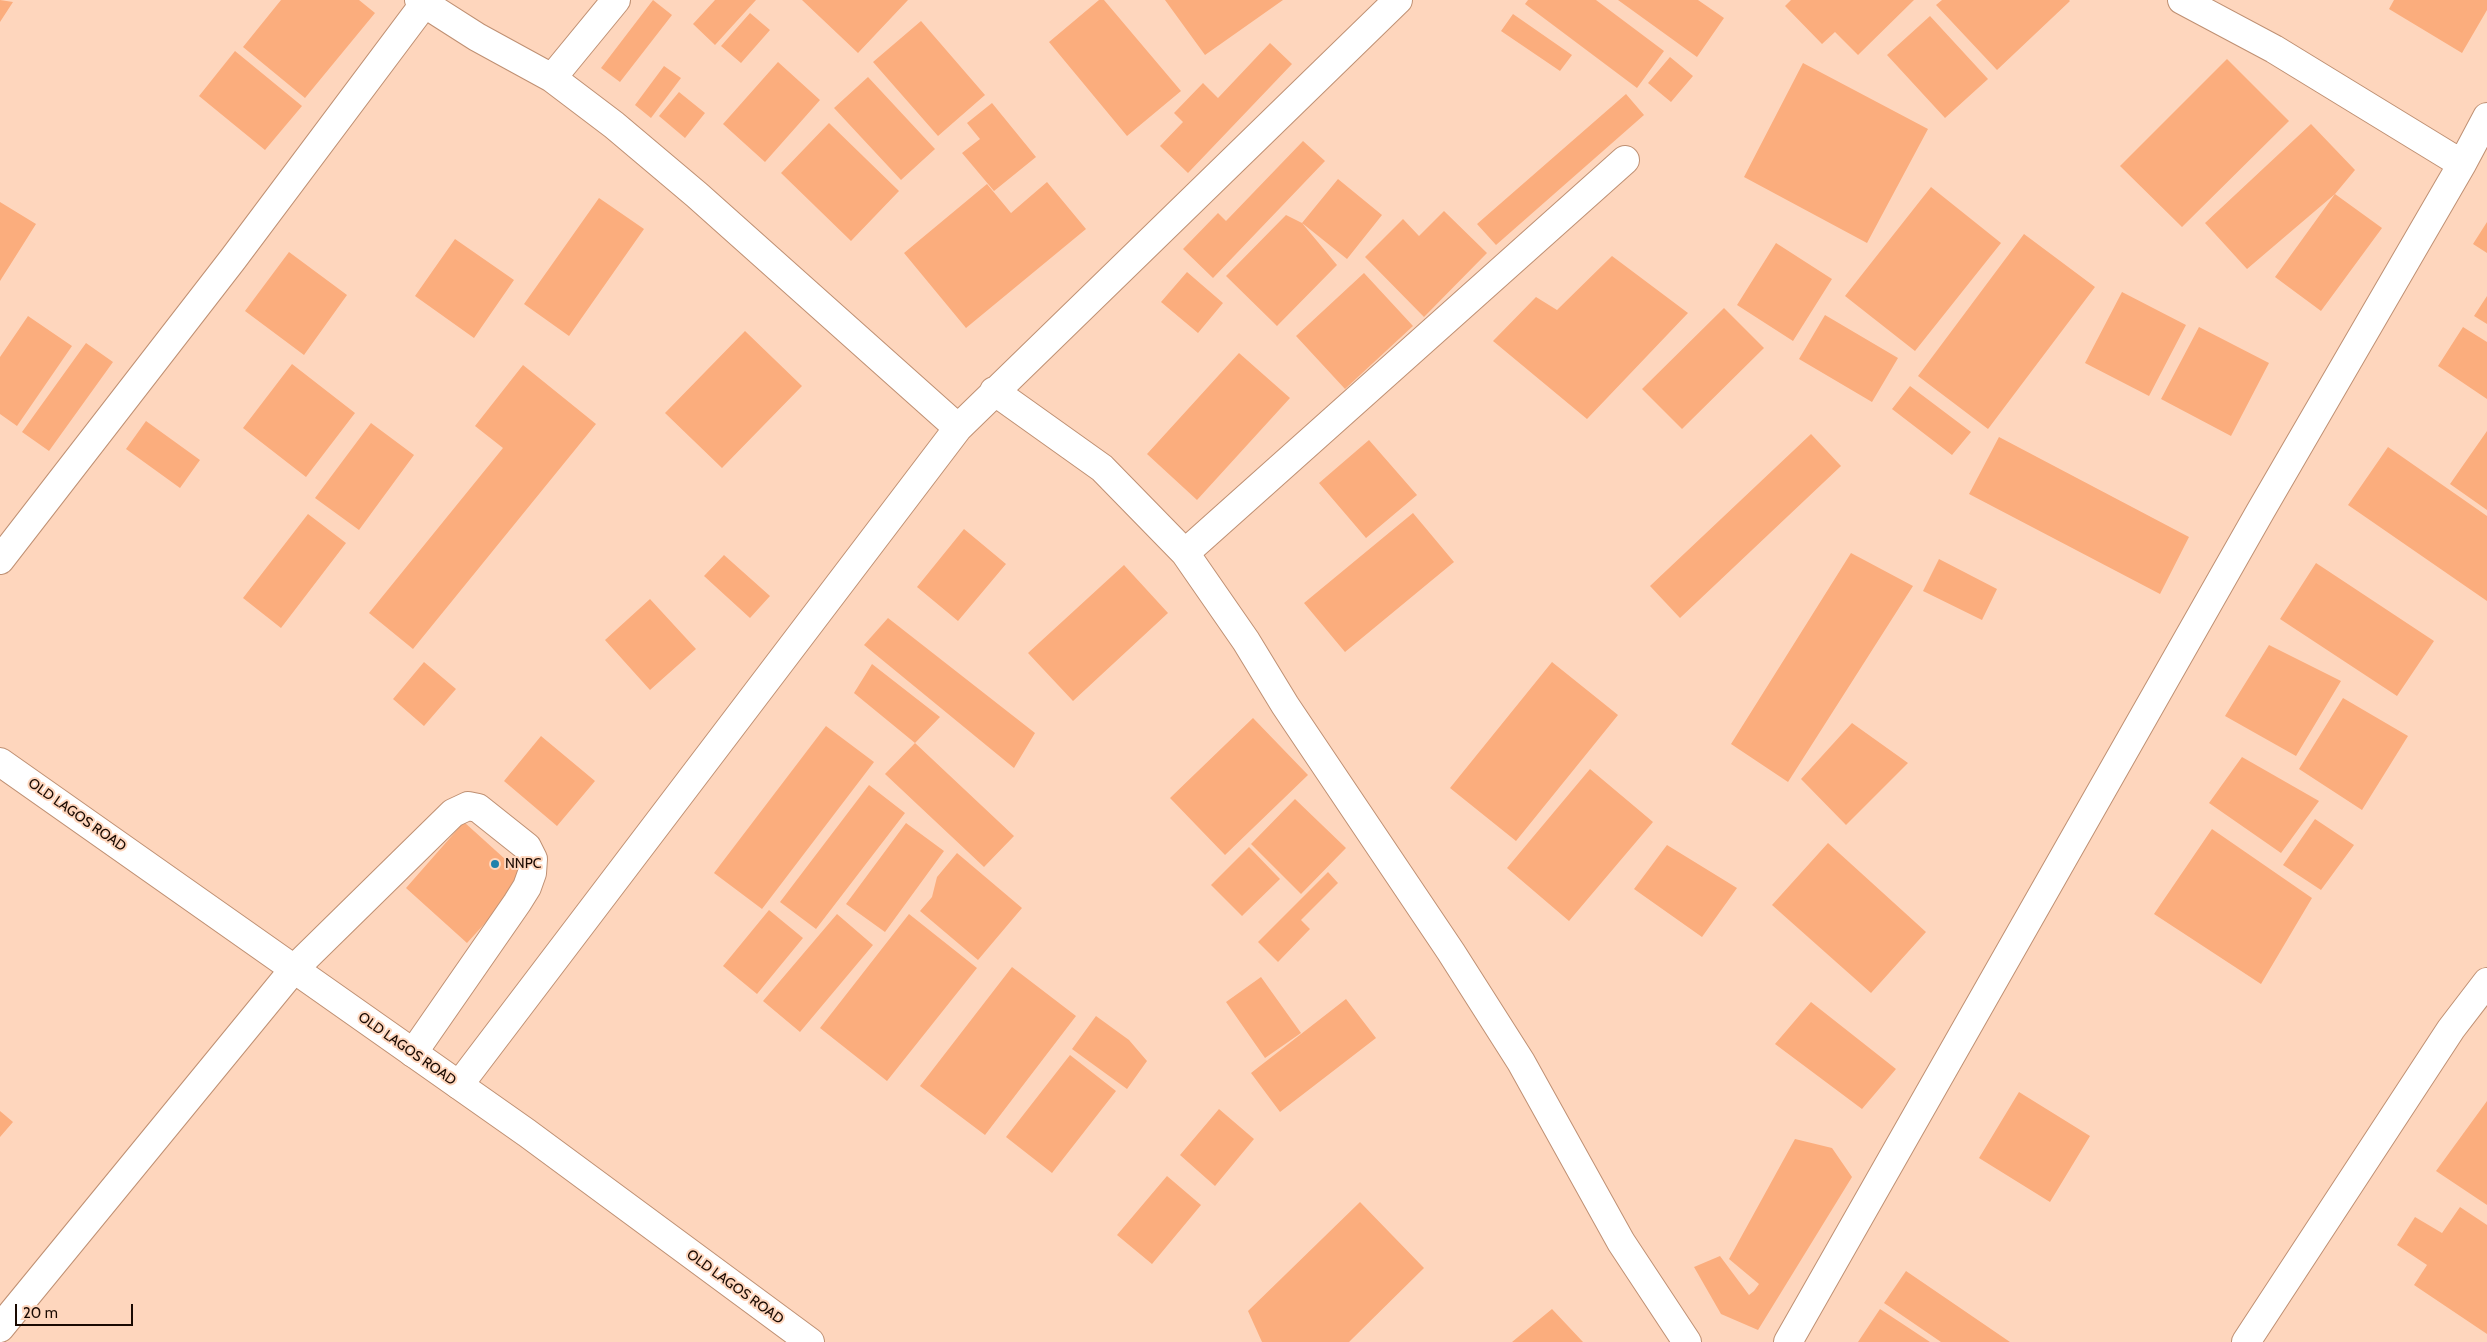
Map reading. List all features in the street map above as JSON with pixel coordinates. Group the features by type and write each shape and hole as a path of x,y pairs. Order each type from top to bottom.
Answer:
{"street":[{"path":"552,78 616,0"},
{"path":"2182,0 2274,49 2462,164"},
{"path":"0,560 233,259 421,2 477,37 552,78 614,125 697,195 958,428"},
{"path":"459,1085 958,428 1384,4"},
{"path":"1788,1342 2260,512 2462,164 2487,117"},
{"path":"1185,554 1625,160"},
{"path":"994,391 1102,468 1185,554 1246,641 1284,705 1345,792 1506,1038 1621,1242 1687,1342"},
{"name":"OLD LAGOS ROAD","path":"0,762 459,1085 810,1342"},
{"path":"0,1328 294,969 453,813 468,806 478,808 528,847 533,859 532,873 528,887 413,1053"},
{"path":"2246,1342 2451,1029 2487,982"}],"building":[{"path":"0,0 13,2 0,22"},
{"path":"281,0 359,0 375,13 305,98 243,47"},
{"path":"653,0 672,15 620,82 601,68"},
{"path":"715,0 756,0 715,45 693,24"},
{"path":"802,0 908,0 858,53"},
{"path":"1099,0 1104,0 1181,91 1127,136 1049,42"},
{"path":"1165,0 1283,0 1205,55"},
{"path":"1528,0 1596,0 1664,51 1637,88 1525,4"},
{"path":"1618,0 1698,0 1724,18 1697,57"},
{"path":"1791,0 1914,0 1858,55 1835,32 1822,44 1785,6"},
{"path":"1942,0 2070,1 1997,70 1936,5"},
{"path":"2394,0 2487,0 2487,10 2462,53 2389,9"},
{"path":"750,13 770,30 741,63 721,46"},
{"path":"1513,14 1572,55 1560,71 1501,31"},
{"path":"1930,16 1988,79 1945,118 1887,55"},
{"path":"921,21 985,95 938,136 873,62"},
{"path":"1270,43 1292,64 1188,173 1160,146 1183,122 1174,113 1203,83 1218,98"},
{"path":"235,51 302,106 265,150 199,96"},
{"path":"1670,57 1693,76 1671,102 1648,83"},
{"path":"2227,59 2289,121 2182,227 2120,166"},
{"path":"778,62 820,100 765,162 723,124"},
{"path":"1803,63 1928,129 1867,243 1744,177"},
{"path":"664,66 681,78 651,118 635,105"},
{"path":"868,77 935,149 901,180 834,108"},
{"path":"679,92 705,113 685,138 659,116"},
{"path":"1626,94 1644,115 1496,245 1477,224"},
{"path":"992,103 1036,157 994,191 962,153 980,139 967,123"},
{"path":"829,123 899,191 851,241 781,173"},
{"path":"2311,124 2355,170 2335,194 2247,269 2205,223"},
{"path":"1303,141 1325,161 1213,278 1183,249 1218,213 1226,221"},
{"path":"1338,179 1382,215 1347,259 1302,223"},
{"path":"1047,182 1086,229 966,328 904,253 987,184 1011,213"},
{"path":"1931,187 2001,243 1915,351 1845,296"},
{"path":"2335,194 2382,228 2321,311 2275,277"},
{"path":"599,198 644,229 569,336 524,304"},
{"path":"0,202 36,224 0,281"},
{"path":"1444,211 1487,253 1424,317 1365,257 1403,219 1419,236"},
{"path":"1286,215 1302,223 1337,265 1277,326 1226,276"},
{"path":"2487,222 2487,253 2473,244"},
{"path":"2024,234 2095,287 1988,429 1918,376"},
{"path":"455,239 514,280 474,338 415,296"},
{"path":"1776,243 1832,279 1793,341 1737,305"},
{"path":"289,252 347,295 304,355 245,311"},
{"path":"1612,256 1688,313 1587,419 1493,341 1536,297 1557,310"},
{"path":"1187,272 1223,303 1198,333 1161,302"},
{"path":"1364,273 1413,326 1345,389 1296,336"},
{"path":"2122,292 2186,325 2149,396 2085,363"},
{"path":"2487,296 2487,324 2474,316"},
{"path":"1724,308 1764,348 1682,429 1642,389"},
{"path":"1825,315 1898,358 1872,402 1799,359"},
{"path":"28,316 72,346 17,426 0,414 0,357"},
{"path":"2199,327 2269,363 2231,436 2161,399"},
{"path":"2463,327 2487,342 2487,399 2438,366"},
{"path":"745,331 802,386 722,468 665,413"},
{"path":"86,343 113,362 49,451 22,432"},
{"path":"1239,353 1290,398 1197,500 1147,454"},
{"path":"292,364 355,413 306,477 243,428"},
{"path":"523,365 596,424 413,649 369,613 503,448 475,426"},
{"path":"1910,386 1971,432 1952,455 1892,409"},
{"path":"146,421 200,460 180,488 126,449"},
{"path":"371,423 414,455 359,530 315,498"},
{"path":"2487,431 2487,510 2450,484"},
{"path":"1811,434 1841,466 1680,618 1650,586"},
{"path":"1999,437 2189,537 2160,594 1969,494"},
{"path":"1369,440 1417,495 1366,538 1319,483"},
{"path":"2388,447 2487,516 2487,601 2348,505"},
{"path":"1413,513 1454,562 1345,652 1304,603"},
{"path":"308,514 346,543 281,628 243,598"},
{"path":"964,529 1006,564 958,621 917,587"},
{"path":"1851,553 1913,586 1788,782 1731,744"},
{"path":"724,555 770,596 750,618 704,576"},
{"path":"1939,559 1997,589 1982,620 1923,591"},
{"path":"2316,563 2434,641 2397,696 2280,619"},
{"path":"1124,565 1168,613 1073,701 1028,653"},
{"path":"650,599 696,649 650,690 605,640"},
{"path":"888,618 1035,733 1014,768 864,645"},
{"path":"2269,645 2341,681 2296,756 2225,716"},
{"path":"424,662 456,689 424,726 393,699"},
{"path":"1552,662 1618,715 1516,841 1450,788"},
{"path":"872,664 940,717 915,743 854,693"},
{"path":"2343,698 2408,736 2362,810 2299,769"},
{"path":"1253,718 1308,775 1225,855 1170,798"},
{"path":"1852,723 1908,763 1846,825 1801,779"},
{"path":"826,726 874,762 762,909 714,873"},
{"path":"541,736 595,781 557,826 504,781"},
{"path":"915,743 1014,836 984,867 885,774"},
{"path":"2242,757 2319,801 2281,853 2209,803"},
{"path":"1590,769 1653,822 1569,921 1507,868"},
{"path":"869,785 905,813 816,929 780,902"},
{"path":"1295,799 1346,848 1301,894 1251,844"},
{"path":"2315,819 2354,845 2321,890 2283,865"},
{"path":"464,822 526,878 467,943 406,888"},
{"path":"906,823 944,851 885,932 846,904"},
{"path":"2212,829 2312,898 2261,984 2154,914"},
{"path":"1828,843 1926,932 1871,993 1772,905"},
{"path":"1667,845 1737,888 1702,937 1634,889"},
{"path":"1249,847 1280,879 1242,916 1211,885"},
{"path":"957,853 1022,908 978,960 920,911 932,897 937,877"},
{"path":"1328,872 1338,883 1301,920 1310,929 1278,962 1258,942"},
{"path":"769,910 803,938 757,994 723,966"},
{"path":"837,914 873,945 800,1032 763,1001"},
{"path":"909,914 977,968 887,1081 820,1028"},
{"path":"1012,967 1076,1016 985,1135 920,1086"},
{"path":"1261,977 1301,1033 1265,1058 1226,1002"},
{"path":"1346,999 1376,1038 1280,1112 1251,1073"},
{"path":"1811,1002 1896,1069 1862,1109 1775,1044"},
{"path":"1096,1016 1129,1040 1147,1061 1127,1089 1072,1049"},
{"path":"1070,1055 1116,1091 1052,1173 1006,1137"},
{"path":"2019,1092 2090,1136 2050,1202 1979,1158"},
{"path":"2487,1101 2487,1205 2436,1171"},
{"path":"1219,1109 1254,1139 1215,1186 1180,1155"},
{"path":"0,1111 13,1122 0,1137"},
{"path":"1795,1139 1832,1148 1852,1177 1758,1330 1721,1314 1694,1267 1720,1256 1749,1295 1754,1291 1759,1284 1729,1259"},
{"path":"1167,1176 1201,1205 1152,1264 1117,1235"},
{"path":"1360,1202 1424,1268 1349,1342 1262,1342 1248,1311"},
{"path":"2460,1207 2487,1225 2487,1334 2414,1285 2427,1265 2397,1245 2415,1217 2442,1233"},
{"path":"1906,1271 2010,1342 1941,1342 1884,1303"},
{"path":"1552,1309 1583,1342 1512,1342"},
{"path":"1880,1309 1930,1342 1858,1342"}],"place":[{"name":"NNPC","path":"495,864"}]}
